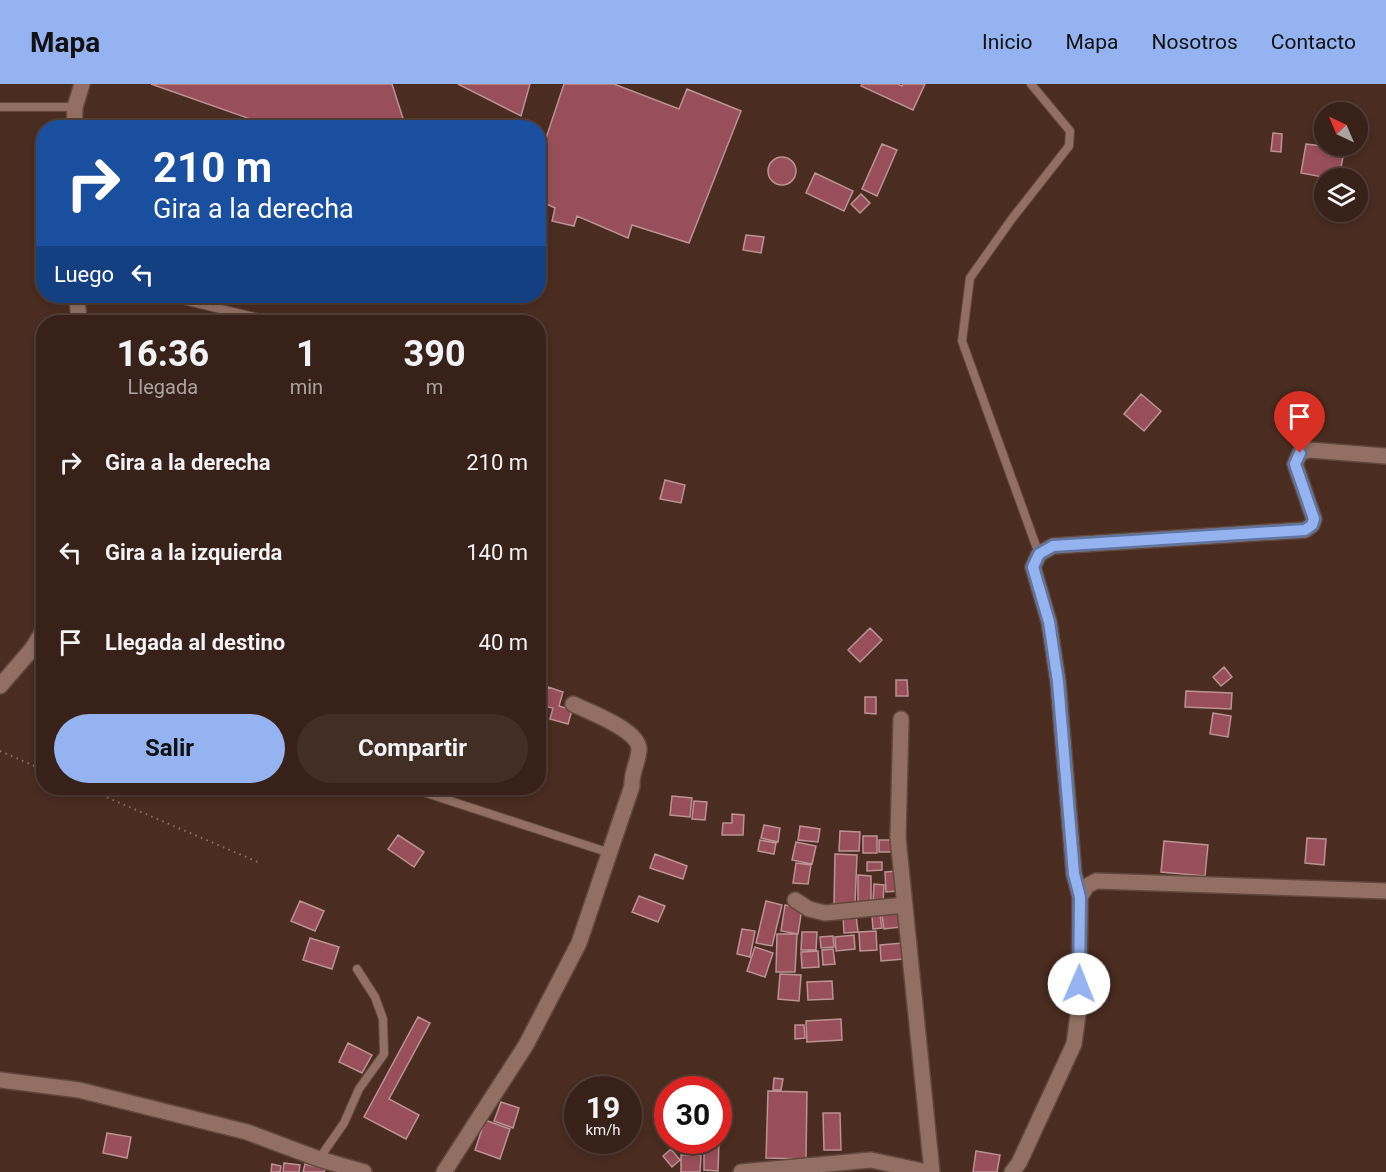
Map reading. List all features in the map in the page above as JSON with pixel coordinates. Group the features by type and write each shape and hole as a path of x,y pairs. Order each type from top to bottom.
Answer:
{"street":[{"path":"74,120 81,84"},
{"path":"1012,1172 1019,1163 1074,1044 1079,1007 1080,897 1074,874 1058,682 1049,622 1033,567 1039,554 1053,546 1305,530 1312,525 1314,519 1295,464 1300,453 1309,450 1386,456"},
{"path":"0,687 36,642"},
{"path":"444,1172 526,1045 579,943 632,786 631,775 639,751 638,742 629,731 573,704"},
{"path":"901,719 898,838 932,1172"},
{"path":"1080,897 1087,886 1096,881 1386,891"},
{"path":"795,900 809,909 825,913 905,905"},
{"path":"0,1080 79,1090 247,1132 319,1159 364,1172"},
{"path":"741,1172 871,1160 927,1172"}],"lane":[{"path":"1031,84 1071,131 1069,146 1011,220 970,278 962,341 1039,554"},
{"path":"0,107 75,107"},
{"path":"196,303 246,315"},
{"path":"432,795 610,852"},
{"path":"319,1159 344,1123 360,1089 384,1054 383,1019 375,997 357,969"}],"path":[{"path":"0,751 36,767"},
{"path":"101,795 260,863"}],"building":[{"path":"151,84 392,84 403,120 253,120"},
{"path":"458,84 530,84 521,116"},
{"path":"564,84 614,84 679,109 687,89 741,111 689,243 632,225 628,238 577,216 574,226 552,221 555,208 546,204 546,138"},
{"path":"862,84 902,86 903,84 925,84 913,110 861,86"},
{"path":"1273,133 1282,134 1281,152 1271,151"},
{"path":"882,144 897,150 877,196 862,189"},
{"path":"1306,144 1314,145 1314,156 1343,157 1341,168 1314,168 1314,175 1301,173"},
{"path":"782,157 792,161 796,171 792,181 782,185 772,181 768,171 772,161"},
{"path":"815,173 853,191 844,211 806,193"},
{"path":"861,194 870,203 860,213 851,204"},
{"path":"746,235 764,237 761,253 743,250"},
{"path":"1141,394 1161,411 1144,431 1124,414"},
{"path":"665,480 685,485 681,503 660,499"},
{"path":"870,628 882,640 860,662 848,650"},
{"path":"1224,667 1232,677 1221,686 1213,677"},
{"path":"896,680 907,680 908,696 896,696"},
{"path":"548,687 563,692 559,706 572,710 568,724 550,719 553,708 546,707"},
{"path":"1186,691 1232,693 1231,709 1185,707"},
{"path":"865,697 876,697 876,714 865,713"},
{"path":"1213,713 1231,716 1228,737 1210,734"},
{"path":"672,796 692,798 690,817 670,815"},
{"path":"694,801 707,802 705,820 692,819"},
{"path":"732,814 744,815 743,835 722,835 723,823 732,823"},
{"path":"764,825 780,828 778,842 761,838"},
{"path":"800,826 820,829 818,842 798,840"},
{"path":"840,831 860,832 859,851 839,851"},
{"path":"398,835 424,852 414,867 388,849"},
{"path":"863,836 877,836 877,853 863,853"},
{"path":"1307,838 1326,839 1324,865 1305,863"},
{"path":"760,840 776,843 774,854 758,851"},
{"path":"879,840 896,840 896,852 879,852"},
{"path":"1164,841 1208,845 1205,876 1161,872"},
{"path":"796,842 816,846 812,864 792,860"},
{"path":"655,854 687,866 683,879 650,868"},
{"path":"835,854 857,855 855,904 834,904"},
{"path":"867,862 882,862 882,870 867,871"},
{"path":"796,863 811,865 808,884 793,883"},
{"path":"897,871 898,891 886,892 885,872"},
{"path":"858,875 871,876 871,903 858,903"},
{"path":"874,884 884,885 883,903 873,903"},
{"path":"639,896 665,906 658,922 632,912"},
{"path":"300,901 324,911 315,931 291,921"},
{"path":"766,901 782,905 772,946 756,943"},
{"path":"785,905 802,908 798,934 781,931"},
{"path":"898,913 900,927 884,929 882,915"},
{"path":"856,915 858,932 844,933 843,916"},
{"path":"880,915 882,928 873,929 872,916"},
{"path":"742,929 755,931 750,957 737,954"},
{"path":"876,931 877,950 860,951 859,932"},
{"path":"802,932 817,932 816,950 801,950"},
{"path":"777,934 797,934 795,972 776,972"},
{"path":"854,935 855,949 836,951 835,937"},
{"path":"833,936 834,947 821,948 820,937"},
{"path":"310,938 339,947 332,969 303,960"},
{"path":"903,943 904,959 881,961 880,945"},
{"path":"755,947 773,953 765,977 747,971"},
{"path":"833,949 835,964 823,965 822,950"},
{"path":"818,951 819,967 802,968 801,952"},
{"path":"780,974 801,975 799,1001 778,999"},
{"path":"832,981 833,999 808,1000 807,982"},
{"path":"418,1017 430,1023 389,1099 419,1115 406,1139 364,1117"},
{"path":"841,1019 842,1040 807,1042 806,1021"},
{"path":"795,1025 804,1025 805,1038 795,1039"},
{"path":"348,1043 372,1055 362,1073 339,1062"},
{"path":"774,1078 783,1079 781,1090 773,1090"},
{"path":"768,1091 807,1092 806,1159 766,1158"},
{"path":"501,1102 519,1108 513,1128 494,1121"},
{"path":"823,1113 840,1113 841,1150 824,1150"},
{"path":"485,1120 510,1129 500,1159 475,1150"},
{"path":"107,1133 131,1137 127,1158 103,1153"},
{"path":"976,1151 1000,1155 997,1172 973,1172"},
{"path":"675,1154 680,1160 672,1167 663,1156"},
{"path":"704,1154 719,1154 718,1171 704,1170"},
{"path":"681,1155 701,1155 700,1172 681,1172"},
{"path":"284,1163 300,1165 299,1172 283,1172"},
{"path":"272,1164 281,1166 280,1172 271,1172"},
{"path":"305,1164 325,1169 324,1172 303,1172"}],"route":[{"path":"1079,984 1080,897 1074,874 1058,682 1049,622 1033,567 1039,554 1053,546 1305,530 1312,525 1314,519 1295,464 1300,453"}]}
